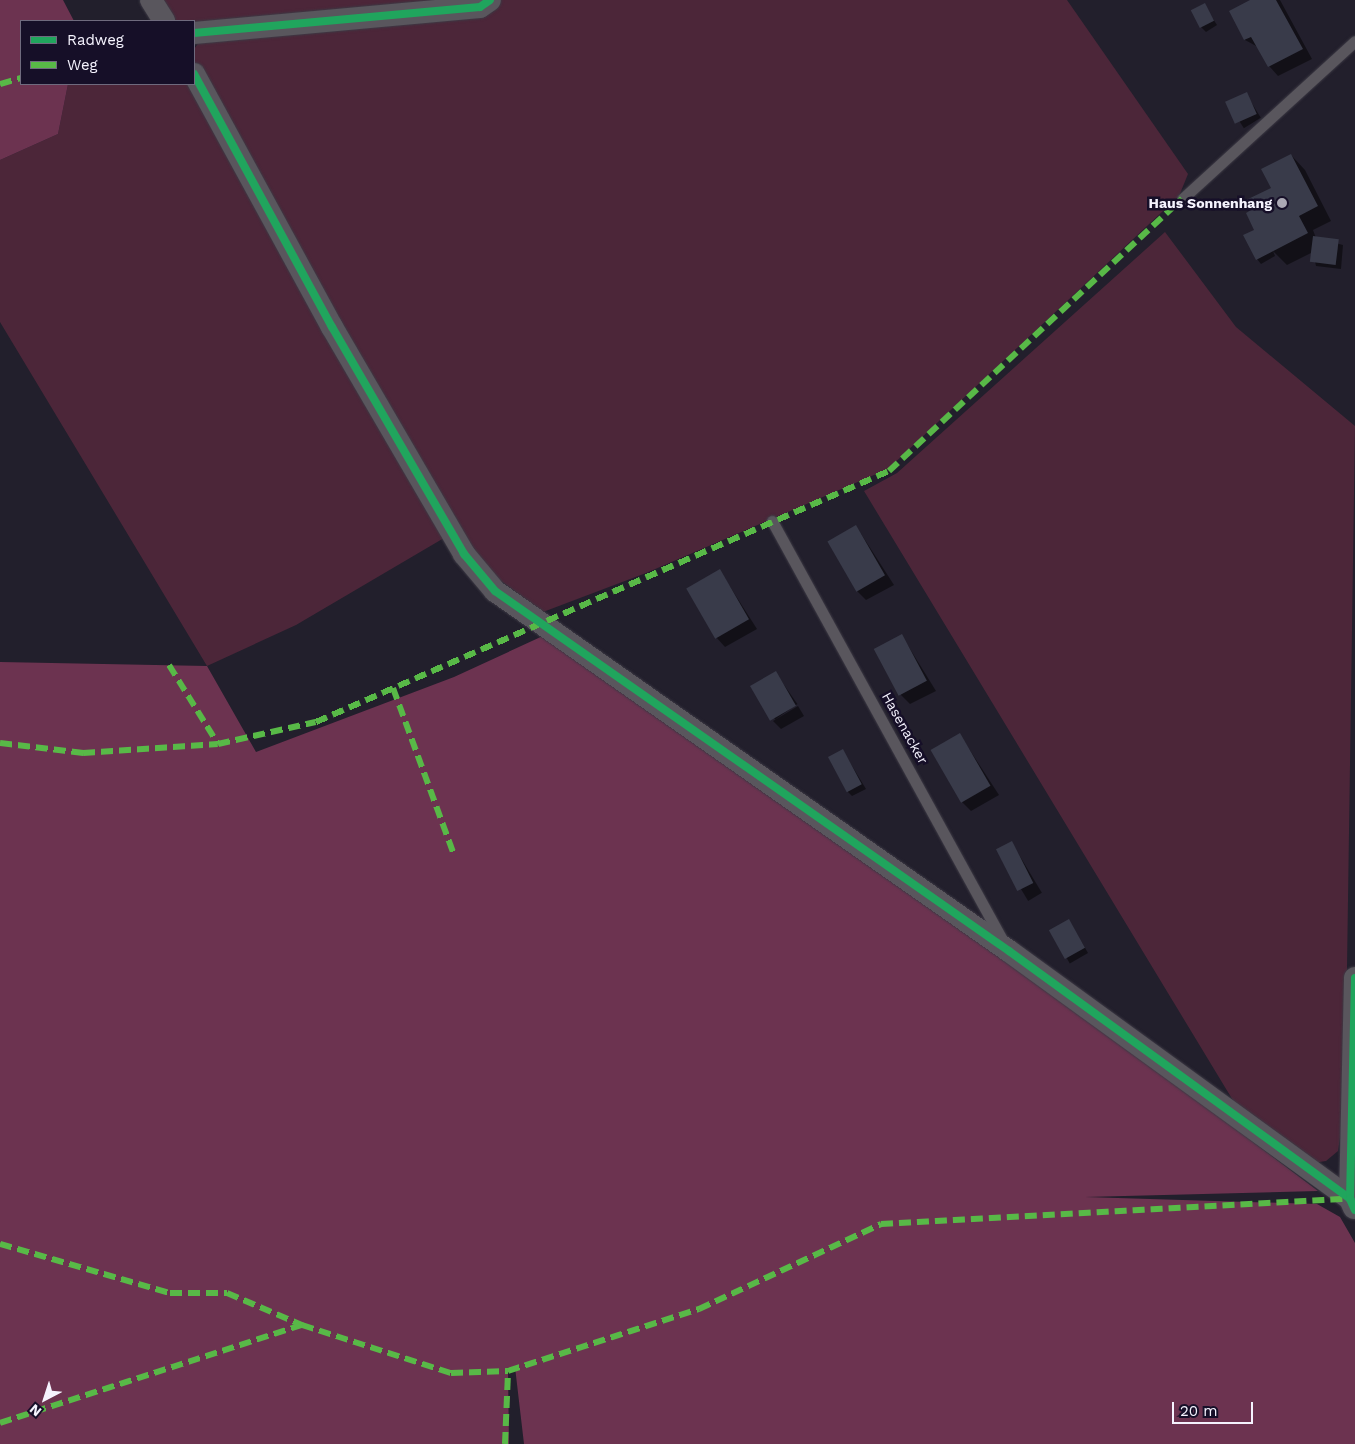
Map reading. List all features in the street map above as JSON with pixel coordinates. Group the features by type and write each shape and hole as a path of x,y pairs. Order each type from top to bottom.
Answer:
{"street":[{"path":"151,0 163,20"},
{"path":"195,33 480,7 490,0"},
{"path":"195,76 434,503 464,554 495,591 1009,951 1353,1204"},
{"path":"1353,1204 1355,978"}],"lane":[{"path":"1182,199 1355,41"},
{"name":"Hasenacker","path":"772,521 1009,951"}],"shaded area":[{"path":"0,0 63,0 73,20 20,20 20,85 68,85 58,134 0,160"},
{"path":"159,0 476,0 195,23 195,20 172,20"},
{"path":"497,0 1067,0 1188,174 1179,196 888,469 646,573 543,612 477,563 195,63 195,48 200,41"},
{"path":"68,85 193,85 444,538 296,625 207,666 0,322 0,160 58,134"},
{"path":"1165,232 1236,327 1355,426 1345,1103 1338,1151 1326,1161 1313,1163 1237,1107 864,491 897,473"},
{"path":"545,635 768,777 1318,1191 1085,1197 1317,1204 1340,1217 1355,1243 1355,1444 524,1444 515,1367 508,1371 509,1444 0,1444 0,662 207,666 256,752 454,677"}],"building":[{"path":"1250,0 1276,0 1303,49 1268,67 1251,37 1244,40 1229,11"},
{"path":"1205,3 1214,21 1200,28 1191,10"},
{"path":"1247,92 1257,114 1235,124 1225,102"},
{"name":"Haus Sonnenhang","path":"1291,154 1318,206 1299,216 1308,233 1256,260 1243,235 1254,230 1246,213 1251,210 1246,200 1271,188 1261,169"},
{"path":"1313,236 1339,239 1336,265 1310,262"},
{"path":"856,525 885,575 856,592 827,542"},
{"path":"720,569 749,619 715,639 686,588"},
{"path":"902,634 927,681 899,696 874,649"},
{"path":"776,671 796,706 770,721 750,686"},
{"path":"960,733 990,786 961,803 931,750"},
{"path":"843,749 862,784 847,792 828,757"},
{"path":"1012,841 1033,883 1017,891 996,849"},
{"path":"1069,919 1085,948 1065,959 1049,930"}],"marked path":[{"path":"0,84 20,78"},
{"path":"0,743 83,753 218,744 316,722 889,471 1182,199"},
{"path":"169,665 218,744"},
{"path":"393,688 454,855"},
{"path":"0,1244 170,1293 227,1293 302,1325 451,1373 508,1371 699,1309 881,1224 1350,1199"},
{"path":"0,1423 302,1325"},
{"path":"505,1444 508,1371"}],"cycle path":[{"path":"195,33 480,7 490,0"},
{"path":"195,76 332,327 464,554 495,591 1009,951 1350,1199"},
{"path":"1355,978 1350,1199 1355,1210"}],"place":[{"name":"Haus Sonnenhang","path":"1282,203"}]}
